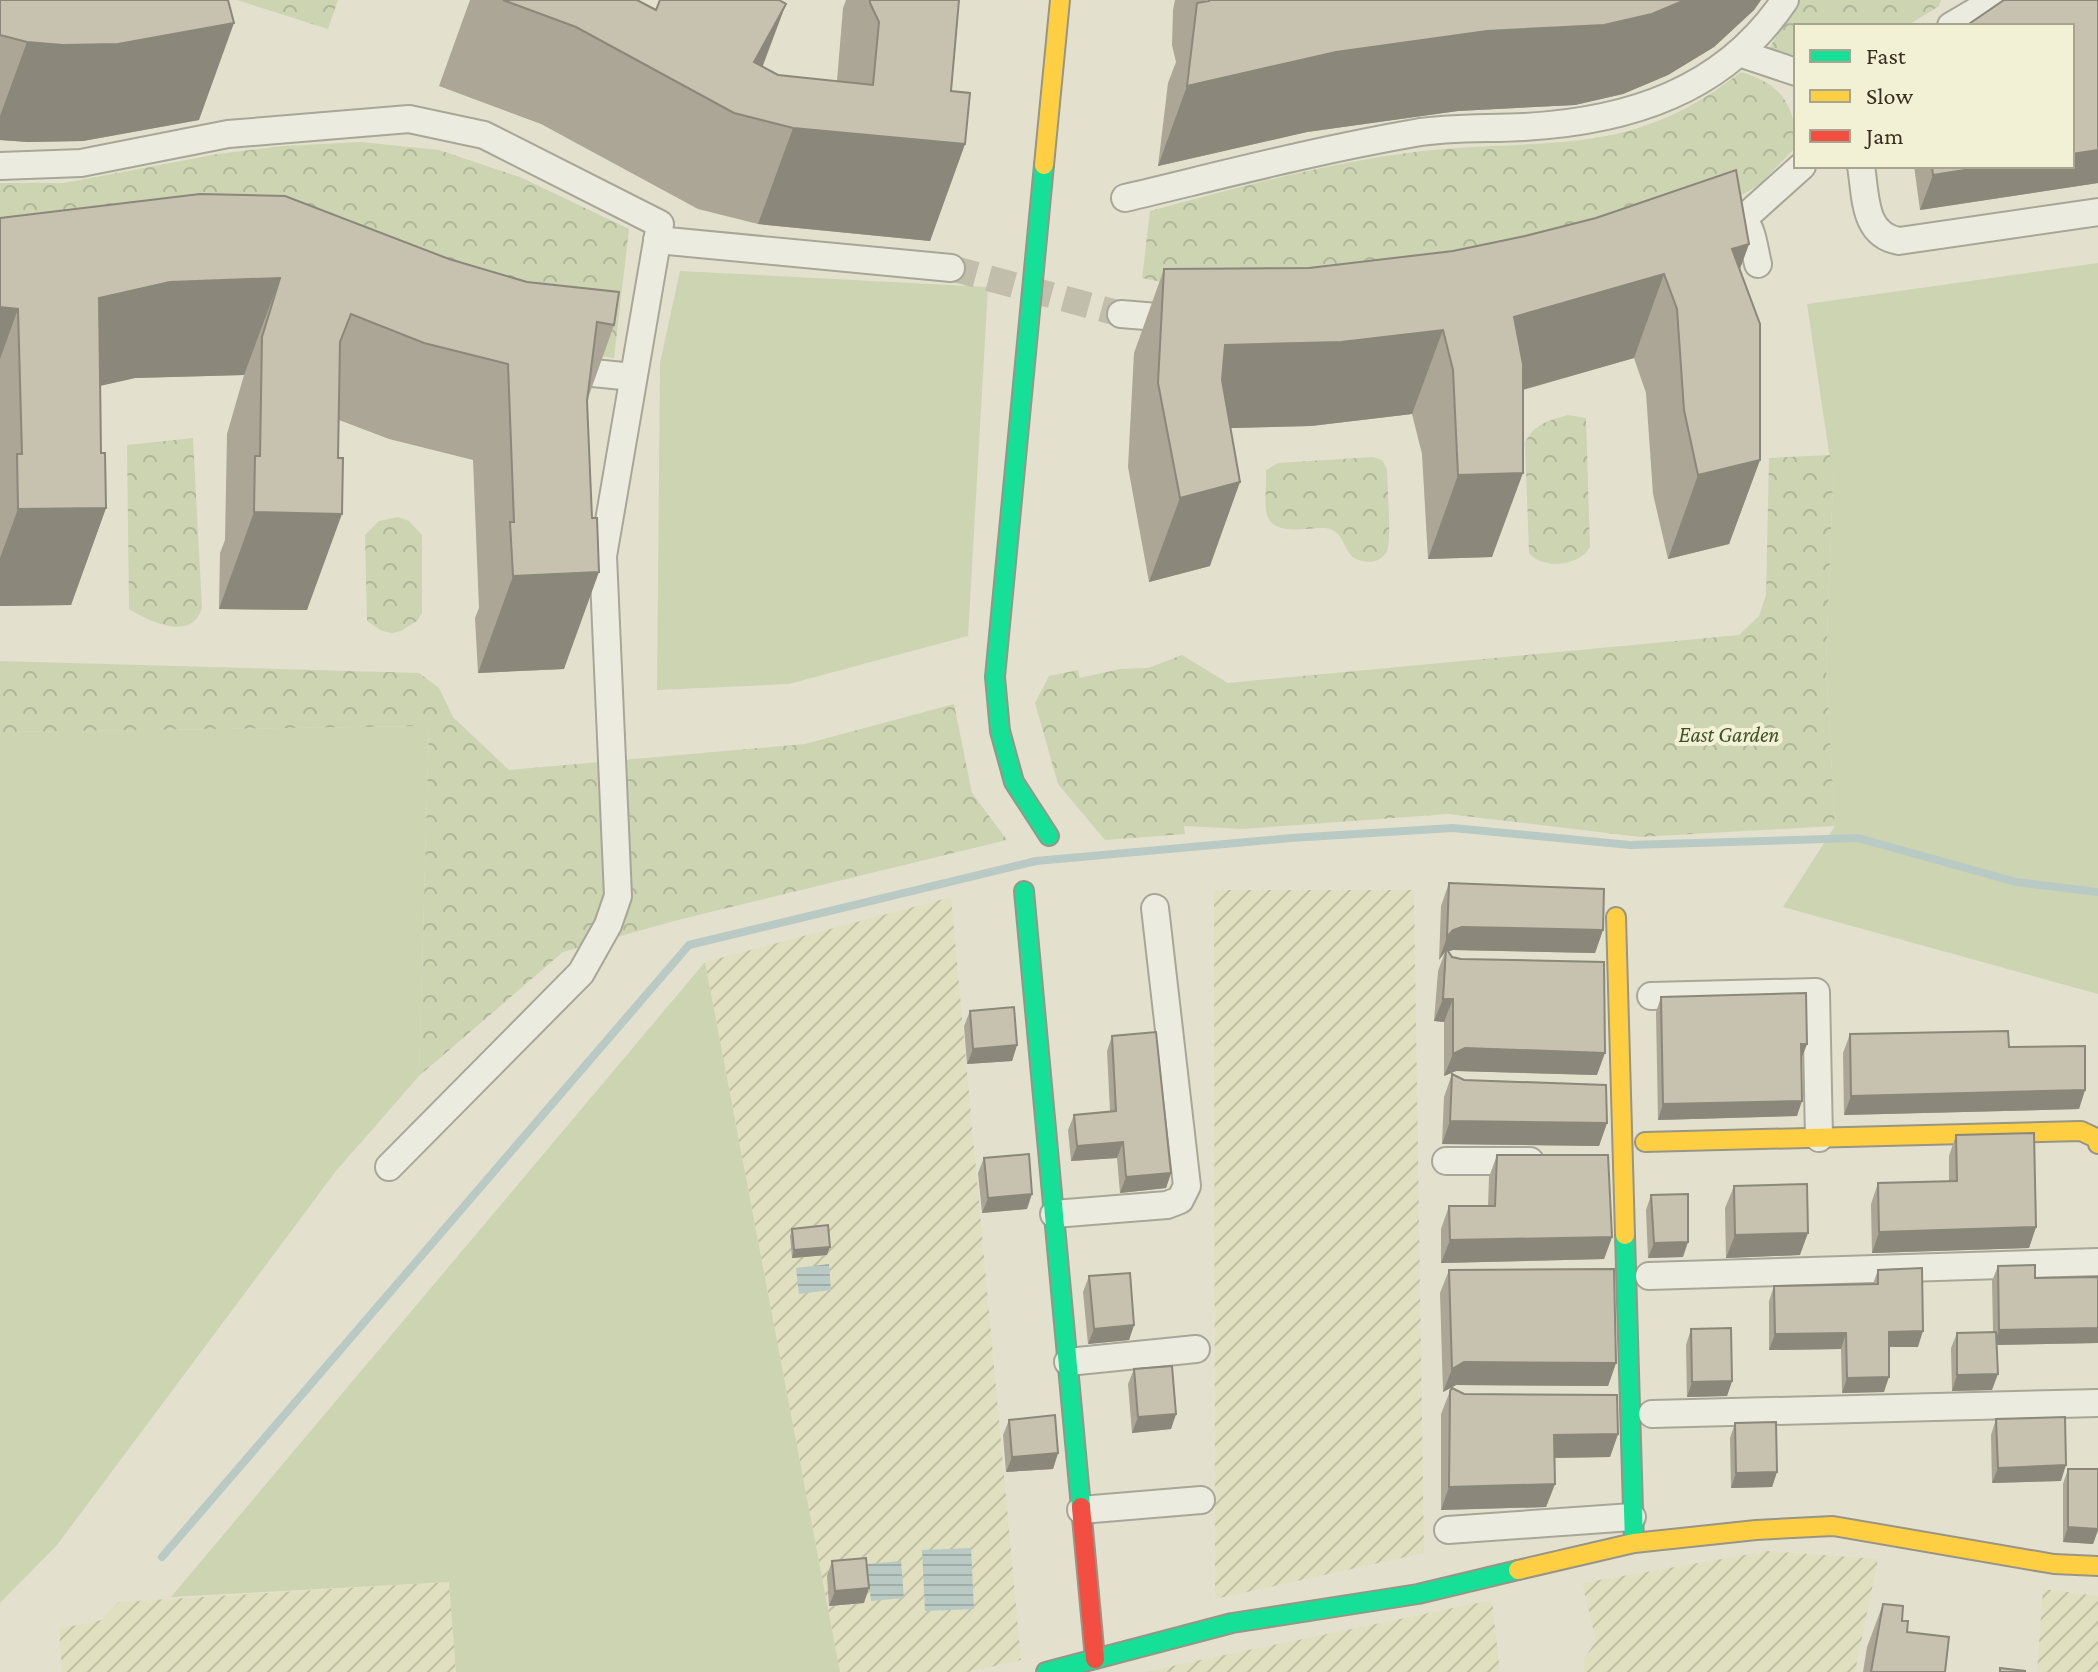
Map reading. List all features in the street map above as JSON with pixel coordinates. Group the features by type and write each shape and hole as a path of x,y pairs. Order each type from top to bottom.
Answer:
{"street":[{"path":"1049,836 1014,782 1000,731 995,677 1060,0"},
{"path":"1125,198 1296,156 1411,134 1594,120 1655,104 1696,85 1739,53 1768,25 1785,0"},
{"path":"1739,53 1794,71"},
{"path":"0,166 81,163 228,134 409,119 484,135 660,224 603,556 618,896 608,925 581,973 389,1167"},
{"path":"1743,219 1800,168"},
{"path":"1861,168 1869,216 1880,234 1899,241 2098,212"},
{"path":"1685,222 1726,212 1743,219 1749,225 1758,264"},
{"path":"657,240 951,268"},
{"path":"1121,314 1202,320"},
{"path":"542,368 633,377"},
{"path":"1024,891 1095,1659"},
{"path":"1054,1214 1167,1205 1180,1200 1187,1186 1155,908"},
{"path":"1616,917 1621,1092 1613,1162 1638,1275 1640,1408 1632,1517 1634,1543"},
{"path":"1588,968 1618,969"},
{"path":"1651,996 1816,992 1819,1138"},
{"path":"1591,1091 1621,1092"},
{"path":"1645,1142 2081,1131 2096,1138 2098,1144"},
{"path":"1446,1161 1557,1162"},
{"path":"1597,1275 2098,1262"},
{"path":"1068,1362 1196,1349"},
{"path":"1597,1401 1640,1408 2098,1403"},
{"path":"1081,1510 1201,1500"},
{"path":"1448,1530 1632,1517"},
{"path":"1046,1672 1232,1623 1418,1594 1634,1543 1756,1530 1833,1526 2054,1564 2098,1566"}],"green space":[{"path":"237,0 338,0 328,29"},
{"path":"1799,0 1941,0 1939,6 1910,24 1794,24 1794,54 1786,56 1769,51"},
{"path":"1741,72 1755,77 1767,83 1784,99 1794,126 1794,149 1759,185 1724,205 1573,245 1190,288 1142,278 1150,211 1285,176 1388,156 1553,143 1628,131 1659,121 1715,91"},
{"path":"361,142 439,150 520,177 629,229 614,358 0,279 0,183 64,183 218,154 283,146"},
{"path":"2098,263 2098,994 1783,907 1835,826 1826,664 1833,480 1807,304"},
{"path":"680,271 988,287 968,636 789,684 657,690 660,363"},
{"path":"1568,415 1586,418 1590,547 1570,562 1552,564 1529,553 1525,443 1538,427"},
{"path":"193,438 202,608 197,618 180,627 159,623 129,609 127,445"},
{"name":"East Garden","path":"1830,455 1833,480 1826,664 1835,826 1640,837 1448,814 1243,829 1184,826 1185,834 1105,840 1058,784 1035,703 1049,676 1078,670 1080,678 1120,669 1148,668 1182,655 1228,683 1739,635 1759,616 1766,595 1769,458"},
{"path":"1373,457 1382,460 1387,469 1389,536 1387,551 1377,561 1354,558 1335,531 1330,529 1289,529 1271,522 1266,506 1266,470 1278,463"},
{"path":"398,517 409,521 422,535 422,613 417,621 392,633 382,631 367,621 365,535 379,521"},
{"path":"0,661 419,673 439,688 453,717 509,770 805,744 954,704 972,793 1007,840 678,920 563,952 419,1076 429,726 0,732"},
{"path":"429,726 419,1076 336,1171 57,1545 0,1603 0,732"},
{"path":"1214,890 1414,890 1424,1553 1215,1599"},
{"path":"951,897 1021,1660 968,1672 840,1672 705,962"},
{"path":"705,962 840,1672 456,1672 449,1582 171,1597"},
{"path":"1768,1551 1878,1559 1855,1672 1584,1672 1584,1659 1596,1641 1582,1583"},
{"path":"449,1582 456,1672 62,1672 59,1629 102,1620 119,1602"},
{"path":"2043,1589 2098,1596 2098,1672 2037,1672"},
{"path":"1492,1600 1500,1672 1148,1672 1181,1664"}],"shaded area":[{"path":"829,1264 831,1290 799,1294 796,1268"},
{"path":"971,1548 974,1609 925,1611 922,1550"},
{"path":"901,1561 904,1598 871,1601 867,1564"}],"building":[{"path":"0,0 228,0 234,23 118,44 27,42 0,35"},
{"path":"503,0 637,0 656,10 660,0 779,0 786,4 754,62 778,75 873,85 879,22 870,0 959,0 951,91 970,93 965,144 793,128 734,113 576,27"},
{"path":"1209,0 1685,0 1652,14 1604,25 1487,31 1336,52 1187,86 1197,3"},
{"path":"2004,0 2098,0 2098,150 2074,154 2074,24 1969,24"},
{"path":"1932,168 1977,168 1933,175"},
{"path":"1736,170 1749,244 1732,249 1760,324 1760,460 1698,475 1684,410 1677,309 1664,274 1514,317 1523,364 1523,473 1458,475 1453,370 1443,330 1341,342 1225,345 1222,380 1240,482 1180,498 1158,383 1164,269 1309,268 1453,251 1596,218"},
{"path":"200,194 285,196 449,259 527,282 619,292 614,325 597,322 587,401 592,518 597,518 599,572 513,576 508,364 424,343 351,314 340,342 338,458 343,458 342,514 254,512 255,456 260,456 262,337 280,278 170,282 99,298 101,453 105,453 106,508 18,509 17,454 22,454 18,309 0,307 0,218"},
{"path":"1449,883 1604,889 1603,930 1462,927 1453,930 1447,937"},
{"path":"1446,948 1452,957 1461,959 1604,962 1605,1053 1465,1048 1453,1054 1453,999 1443,999"},
{"path":"1806,993 1807,1044 1801,1044 1802,1101 1663,1104 1661,997"},
{"path":"1014,1007 1017,1045 973,1049 970,1011"},
{"path":"2008,1031 2009,1047 2085,1046 2085,1090 1851,1096 1850,1034"},
{"path":"1156,1032 1171,1173 1126,1177 1123,1142 1077,1146 1074,1115 1116,1111 1112,1036"},
{"path":"1452,1074 1464,1080 1606,1085 1607,1123 1450,1121"},
{"path":"2034,1133 2036,1227 1879,1232 1878,1183 1957,1181 1956,1135"},
{"path":"1029,1154 1032,1194 988,1198 984,1158"},
{"path":"1497,1155 1608,1155 1612,1237 1450,1240 1449,1206 1495,1206"},
{"path":"1807,1184 1808,1233 1735,1235 1734,1186"},
{"path":"1688,1194 1688,1242 1654,1243 1651,1195"},
{"path":"828,1225 830,1247 794,1250 792,1229"},
{"path":"2035,1265 2035,1278 2098,1277 2098,1328 1999,1330 1998,1266"},
{"path":"1922,1268 1923,1331 1889,1332 1889,1377 1847,1378 1846,1333 1775,1334 1774,1286 1878,1284 1878,1270"},
{"path":"1614,1269 1616,1363 1464,1362 1452,1369 1449,1270"},
{"path":"1130,1273 1134,1325 1094,1329 1089,1276"},
{"path":"1731,1328 1732,1381 1692,1382 1691,1329"},
{"path":"1996,1332 1998,1374 1957,1375 1957,1333"},
{"path":"1172,1366 1176,1414 1138,1417 1134,1369"},
{"path":"1452,1388 1464,1394 1617,1395 1618,1434 1554,1435 1555,1484 1449,1487"},
{"path":"1055,1415 1058,1453 1012,1457 1009,1420"},
{"path":"2065,1417 2066,1465 1998,1468 1996,1419"},
{"path":"1776,1422 1777,1472 1736,1473 1735,1423"},
{"path":"2068,1469 2098,1469 2098,1529 2068,1527"},
{"path":"866,1558 869,1588 835,1591 832,1561"},
{"path":"1883,1604 1903,1606 1902,1621 1908,1621 1907,1632 1949,1637 1945,1672 1871,1672"},
{"path":"2000,1668 2025,1671 2025,1672 2000,1672"}],"waterway":[{"path":"162,1557 689,945 1036,861 1291,838 1453,828 1630,845 1858,838 2016,882 2098,892"}],"tunnel":[{"path":"951,268 1121,314"}],"traffic: fast":[{"path":"1044,165 995,677 1000,731 1014,782 1049,836"},
{"path":"1024,891 1081,1507"},
{"path":"1625,1235 1634,1543"},
{"path":"1046,1672 1232,1623 1418,1594 1518,1570"}],"traffic: slow":[{"path":"1044,165 1060,0"},
{"path":"1616,917 1625,1235"},
{"path":"1645,1142 2081,1131 2096,1138 2098,1144"},
{"path":"1518,1570 1634,1543 1756,1530 1833,1526 2054,1564 2098,1566"}],"traffic: jam":[{"path":"1081,1507 1095,1659"}]}
